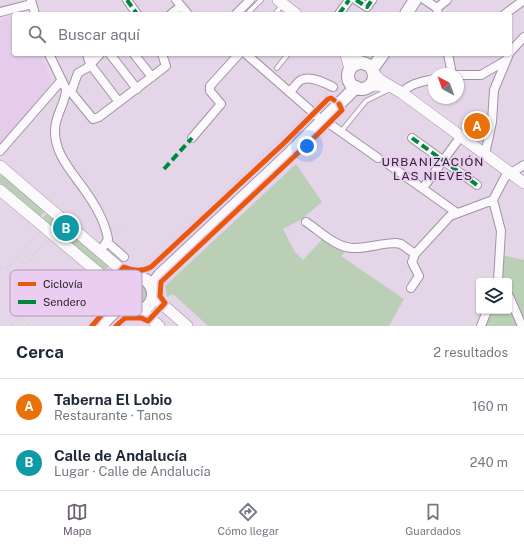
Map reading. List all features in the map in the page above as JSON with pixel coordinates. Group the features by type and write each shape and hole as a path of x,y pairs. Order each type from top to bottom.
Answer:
{"main road":[{"path":"407,12 415,0"},
{"path":"414,12 422,0"},
{"path":"282,6 292,12"},
{"path":"347,56 352,78 363,88 377,85 391,88 402,93 524,183"},
{"path":"350,56 368,67 391,88"},
{"path":"369,86 373,80 368,67 374,56"},
{"path":"368,67 381,56"},
{"path":"142,309 149,305 160,275 321,118 340,105 352,78 356,64 368,67"},
{"path":"0,166 100,252 126,270"},
{"path":"0,190 49,230 94,270"},
{"path":"142,281 155,292 187,326"},
{"path":"142,312 148,321 159,326"},
{"path":"100,326 112,316"},
{"path":"108,326 116,316"}],"street":[{"path":"127,0 136,12"},
{"path":"240,12 250,0"},
{"path":"340,12 349,0"},
{"path":"356,0 367,7 371,0"},
{"path":"425,0 437,11 448,0"},
{"path":"508,12 524,0"},
{"path":"0,12 32,2 34,12"},
{"path":"172,12 179,3 186,12"},
{"path":"512,51 524,37"},
{"path":"50,56 66,89 66,94 56,121 55,130 57,144 66,164 95,207 108,241 124,257"},
{"path":"87,56 90,64 119,102"},
{"path":"98,56 82,72 75,72 71,92 93,119 99,117 166,66 163,56"},
{"path":"112,56 137,89"},
{"path":"136,56 152,77"},
{"path":"192,138 221,104 210,91 210,86 237,56"},
{"path":"248,56 321,118 378,158"},
{"path":"449,56 451,68"},
{"path":"464,75 481,75 508,56"},
{"path":"485,154 492,122 494,90 508,56"},
{"path":"290,92 299,81 303,79 319,81 333,87"},
{"path":"402,93 406,88 414,84 428,80"},
{"path":"0,151 62,81"},
{"path":"423,188 462,136"},
{"path":"412,138 477,184"},
{"path":"388,164 457,212"},
{"path":"411,288 418,276 412,262 415,254 450,216 457,212 492,200 505,176 524,165"},
{"path":"492,200 501,231 499,278"},
{"path":"306,222 338,244 345,247 355,248 396,243 401,244 415,254"},
{"path":"100,252 108,241"},
{"path":"512,303 522,326"},
{"path":"481,326 486,314"}],"lane":[{"path":"249,12 261,0"},
{"path":"277,68 286,56"},
{"path":"344,128 366,101 391,88"},
{"path":"63,114 71,92"}],"path":[{"path":"303,152 321,118 333,87 352,78"},
{"path":"126,270 124,267 143,270 152,267 321,118 342,110 340,105 328,98 321,118"},
{"path":"131,270 146,266 321,118 340,105"},
{"path":"108,241 125,227"},
{"path":"6,269 49,230"},
{"path":"20,270 49,230"},
{"path":"202,246 160,284 160,296 165,303 155,292 163,287 202,246"},
{"path":"0,267 10,272"},
{"path":"10,326 20,316 32,326"},
{"path":"85,326 95,316"},
{"path":"92,326 101,316"},
{"path":"116,326 125,318 141,318 148,321"},
{"path":"122,326 128,321 148,321"}],"shaded area":[{"path":"12,17 12,56 41,56 51,80 51,84 0,144 0,20"}],"green space":[{"path":"312,116 312,121 309,121 160,262 160,264 158,262"},
{"path":"296,164 322,202 302,219 283,229 295,252 303,260 326,235 348,249 341,256 404,299 389,326 208,326 173,294 167,297 165,286"},
{"path":"2,174 45,211 40,217 0,183 0,177"},
{"path":"47,213 74,236 69,242 42,219"},
{"path":"76,238 109,266 105,270 101,270 71,244"},
{"path":"499,254 524,260 524,326 483,326 487,314 512,314 512,278 497,278"},
{"path":"142,286 146,294 142,302"}],"marked path":[{"path":"127,0 136,12"},
{"path":"340,12 349,0"},
{"path":"356,0 367,7 372,0"},
{"path":"164,169 192,138"},
{"path":"412,138 477,185"}],"cycle path":[{"path":"142,270 151,267 283,144 328,99 331,98 334,100"},
{"path":"116,326 125,318 141,318 148,321 165,303 160,296 161,282 317,135 342,110 339,104"},
{"path":"121,270 124,267 138,270"},
{"path":"92,326 101,316"}],"place":[{"name":"Taberna El Lobio","path":"477,126"},
{"name":"Calle de Andalucía","path":"66,228"}],"district":[{"name":"URBANIZACIÓN LAS NIEVES","path":"433,169"}]}
